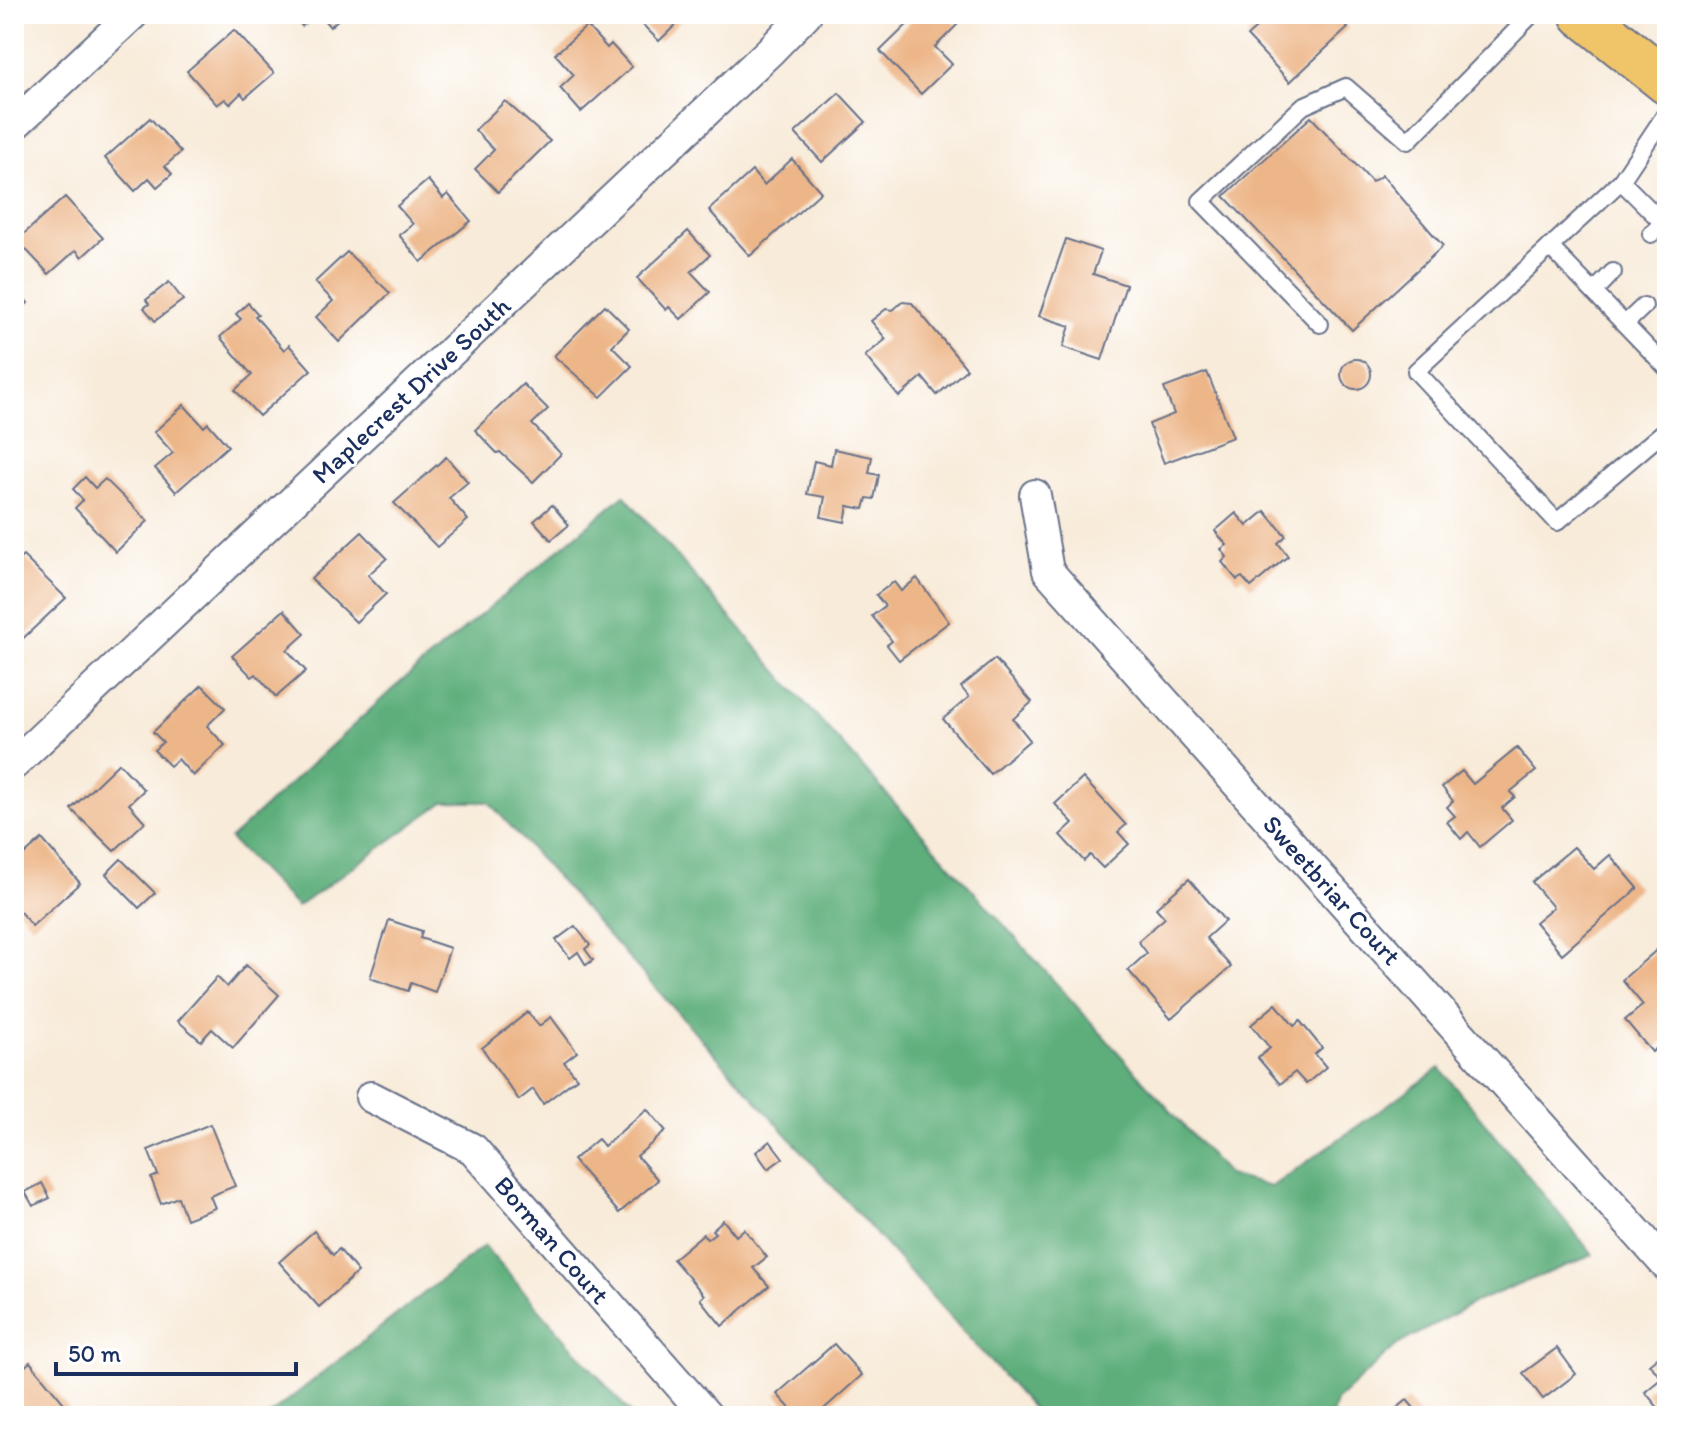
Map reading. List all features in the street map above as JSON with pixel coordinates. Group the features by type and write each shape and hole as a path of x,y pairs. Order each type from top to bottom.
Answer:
{"main road":[{"path":"1582,14 1667,82"}],"street":[{"path":"14,125 133,14"},
{"name":"Maplecrest Drive South","path":"14,764 806,14"},
{"name":"Sweetbriar Court","path":"1035,495 1048,571 1667,1266"},
{"name":"Borman Court","path":"371,1097 473,1149 707,1416"}],"lane":[{"path":"1320,324 1201,201 1303,106 1346,87 1408,141 1532,14"},
{"path":"1667,112 1621,181 1416,371 1557,522 1667,429"},
{"path":"1621,181 1660,228"},
{"path":"1550,247 1665,363"},
{"path":"1594,292 1613,272"},
{"path":"1625,324 1644,306"}],"green space":[{"path":"624,495 796,693 1228,1175 1271,1187 1440,1068 1593,1255 1475,1302 1397,1345 1336,1401 1332,1416 1039,1416 489,802 444,802 297,907 230,839 396,686"},
{"path":"484,1246 633,1416 268,1416"}],"building":[{"path":"292,14 316,14 302,26"},
{"path":"319,14 344,14 330,27"},
{"path":"638,14 687,14 659,41 635,17"},
{"path":"918,14 946,14 957,25 935,47 952,64 921,94 880,51"},
{"path":"1272,14 1335,14 1348,28 1290,82 1247,36"},
{"path":"587,26 607,48 611,44 632,67 581,112 560,88 574,75 555,54"},
{"path":"234,30 274,73 245,98 241,93 230,104 225,99 217,105 187,71"},
{"path":"839,93 866,122 822,162 795,133"},
{"path":"505,101 550,141 498,192 475,169 494,150 475,130"},
{"path":"1311,117 1372,182 1382,175 1443,246 1352,330 1224,196"},
{"path":"150,118 181,152 165,166 172,174 157,187 149,178 135,191 105,158"},
{"path":"792,159 821,192 750,256 709,210 752,171 764,185"},
{"path":"428,180 443,198 448,194 471,221 421,262 399,235 413,224 397,206"},
{"path":"65,197 103,238 82,257 76,250 49,274 17,240"},
{"path":"688,231 710,255 691,272 710,292 681,319 669,307 666,310 637,278"},
{"path":"1066,239 1101,251 1093,274 1126,285 1102,360 1063,347 1070,326 1039,316"},
{"path":"347,252 390,293 339,342 316,317 333,301 315,282"},
{"path":"169,282 183,300 155,321 144,308 149,304 146,300"},
{"path":"14,286 28,303 16,315 25,326 14,336"},
{"path":"902,302 912,303 967,369 937,395 922,377 899,397 865,356 886,339 871,321"},
{"path":"248,303 284,350 289,345 311,370 259,416 235,390 252,375 220,337 241,319 236,314"},
{"path":"605,305 629,329 612,346 632,366 601,397 554,356"},
{"path":"1356,359 1367,363 1371,374 1367,385 1356,389 1345,385 1341,374 1345,363"},
{"path":"1207,372 1233,437 1164,463 1149,424 1174,414 1164,388"},
{"path":"523,384 548,409 532,424 561,454 533,482 500,452 497,453 475,430"},
{"path":"184,405 204,427 208,423 228,446 176,492 155,468 173,453 154,432"},
{"path":"834,449 872,457 869,473 879,475 874,499 867,498 864,509 848,506 845,522 821,517 825,497 807,494 814,461 831,465"},
{"path":"446,457 468,482 449,498 468,520 437,547 394,503"},
{"path":"85,477 95,488 105,479 148,521 116,552 75,508 83,500 73,489"},
{"path":"552,505 569,525 551,540 534,521"},
{"path":"1265,511 1286,536 1278,543 1288,556 1251,587 1242,577 1237,580 1222,562 1227,557 1221,549 1227,545 1215,531 1236,513 1247,526"},
{"path":"362,532 387,558 368,575 386,594 356,622 311,579"},
{"path":"23,556 66,598 16,645 14,564"},
{"path":"917,578 949,622 899,660 887,645 892,641 872,616 885,606 876,595 894,582 901,591"},
{"path":"284,610 305,634 287,650 306,671 276,697 256,674 252,677 232,656"},
{"path":"995,659 1032,702 1013,719 1030,740 990,774 943,719 969,697 961,687"},
{"path":"202,685 225,708 207,726 225,745 193,776 178,759 170,766 154,750 163,742 153,732"},
{"path":"1517,748 1536,771 1510,792 1515,797 1502,808 1512,820 1480,847 1468,832 1461,839 1447,822 1455,816 1447,807 1453,801 1442,787 1462,771 1473,784"},
{"path":"119,763 144,790 129,804 145,822 114,851 71,809"},
{"path":"1083,778 1126,825 1118,832 1129,844 1103,868 1090,855 1084,861 1060,835 1073,823 1055,804"},
{"path":"42,839 80,883 32,926 14,905 14,864"},
{"path":"1574,847 1594,869 1610,855 1638,888 1562,954 1535,922 1553,907 1532,882"},
{"path":"121,859 155,893 139,908 106,874"},
{"path":"1189,879 1225,921 1206,938 1231,967 1171,1019 1128,970 1147,953 1138,941 1165,918 1156,908"},
{"path":"389,920 422,931 420,938 450,948 435,992 411,983 408,991 370,978"},
{"path":"575,926 590,945 585,949 593,960 586,965 578,952 570,958 556,940"},
{"path":"1660,947 1667,955 1667,1039 1652,1052 1625,1020 1643,1005 1622,980"},
{"path":"246,965 279,995 233,1048 212,1029 201,1041 178,1021 217,977 227,987"},
{"path":"1276,1004 1294,1026 1300,1021 1322,1048 1315,1054 1326,1067 1306,1084 1295,1072 1280,1084 1258,1058 1270,1048 1251,1025"},
{"path":"528,1012 539,1026 551,1017 577,1052 564,1062 577,1078 543,1104 533,1089 519,1100 482,1048"},
{"path":"647,1109 666,1131 637,1156 658,1180 619,1213 573,1160 598,1139 604,1146"},
{"path":"210,1124 235,1186 210,1196 215,1208 186,1219 178,1197 161,1204 151,1178 158,1175 148,1150"},
{"path":"770,1141 783,1158 768,1169 756,1152"},
{"path":"42,1183 50,1198 33,1206 25,1192"},
{"path":"723,1220 736,1236 744,1229 767,1257 753,1268 769,1286 722,1326 700,1299 704,1295 673,1259 703,1234 707,1239 715,1233 712,1230"},
{"path":"314,1231 333,1255 339,1249 358,1272 319,1307 279,1262"},
{"path":"834,1344 862,1375 816,1416 797,1416 777,1394"},
{"path":"1557,1348 1576,1374 1543,1399 1523,1373"},
{"path":"1667,1349 1665,1416 1645,1392 1662,1378 1649,1364"},
{"path":"30,1362 68,1408 64,1411 68,1416 14,1416 14,1376"},
{"path":"1407,1400 1421,1416 1388,1416"}]}
